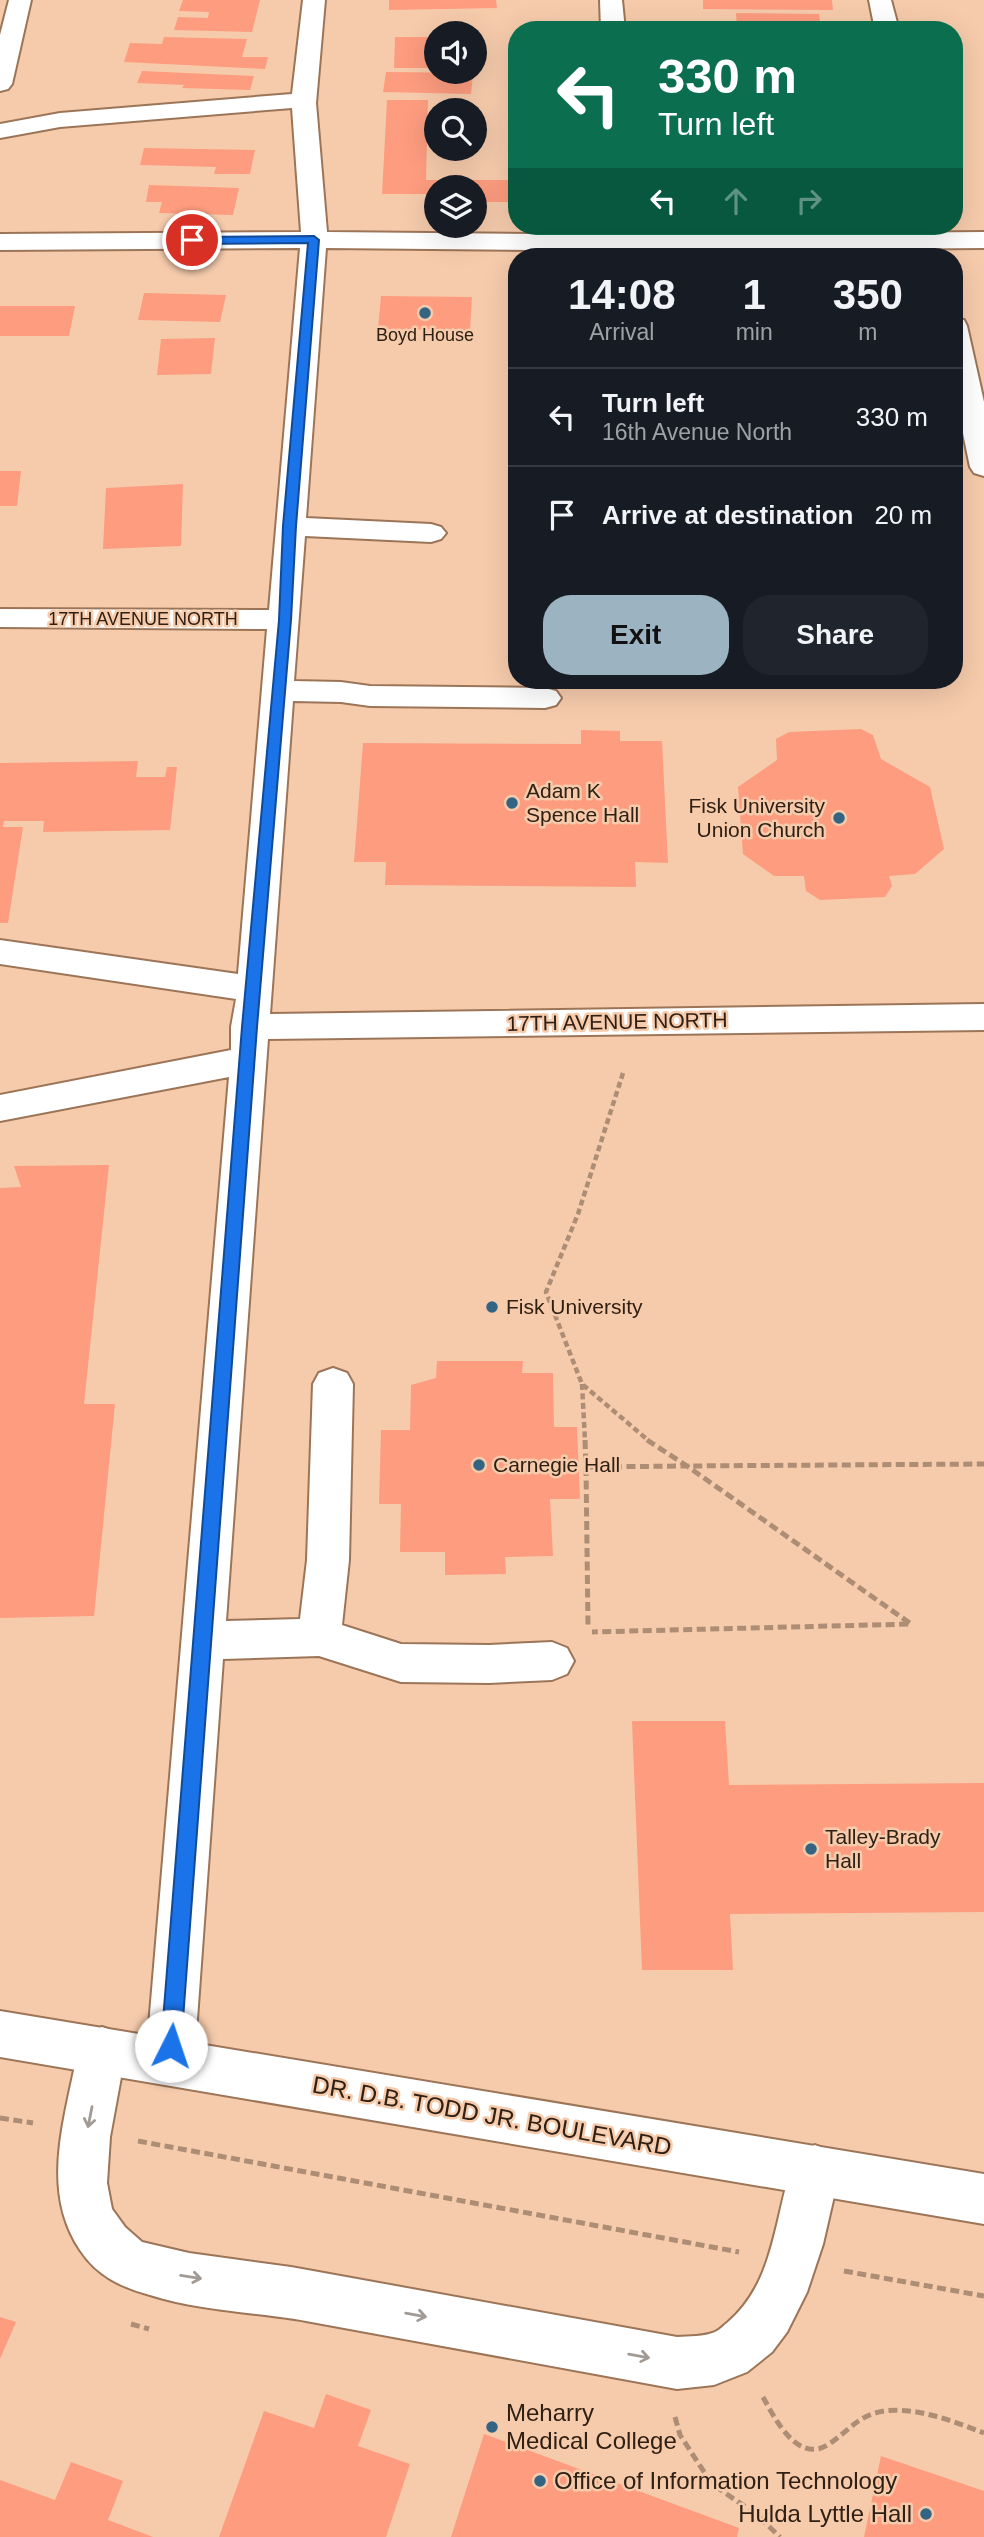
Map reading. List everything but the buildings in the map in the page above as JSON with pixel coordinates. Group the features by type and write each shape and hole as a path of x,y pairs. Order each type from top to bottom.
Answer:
{"street":[{"path":"0,84 20,0"},
{"path":"170,2061 250,1025 285,620 289,526 314,240 304,100 314,0"},
{"path":"611,0 612,21"},
{"path":"880,0 885,21"},
{"path":"0,131 60,120 304,100"},
{"path":"0,242 625,235 984,240"},
{"path":"963,354 976,394 984,467"},
{"path":"289,526 430,533"},
{"name":"17TH AVENUE NORTH","path":"0,618 285,620"},
{"path":"279,691 341,692 370,696 545,698"},
{"path":"0,952 250,1025"},
{"name":"17TH AVENUE NORTH","path":"250,1025 984,1017"},
{"path":"0,1108 250,1025"},
{"path":"318,1637 328,1560 334,1384"},
{"path":"203,1641 318,1637 401,1663 489,1664 552,1661"},
{"name":"DR. D.B. TODD JR. BOULEVARD","path":"0,2034 984,2199"},
{"path":"102,2049 82,2162 81,2189 90,2219 105,2242 127,2262 158,2272 300,2294 677,2362 705,2361 733,2351 774,2307 792,2261 815,2170"}],"path":[{"path":"582,1384 653,1445 687,1466 911,1624 588,1632 582,1384 546,1292 578,1214 622,1073"},
{"path":"586,1467 984,1464"},
{"path":"0,2118 984,2296"},
{"path":"758,2386 781,2429 808,2449 827,2446 854,2422 866,2415 880,2412 916,2412 947,2418 984,2433"},
{"path":"674,2413 680,2435 712,2484 756,2514 780,2537"}],"place":[{"name":"Boyd House","path":"425,313"},
{"name":"Adam K Spence Hall","path":"512,803"},
{"name":"Fisk University Union Church","path":"839,818"},
{"name":"Fisk University","path":"492,1307"},
{"name":"Carnegie Hall","path":"479,1465"},
{"name":"Talley-Brady Hall","path":"811,1849"},
{"name":"Meharry Medical College","path":"492,2427"},
{"name":"Office of Information Technology","path":"540,2481"},
{"name":"Hulda Lyttle Hall","path":"926,2514"}],"route":[{"path":"171,2046 242,1150 249,1027 285,620 289,526 314,240 192,240"}]}
